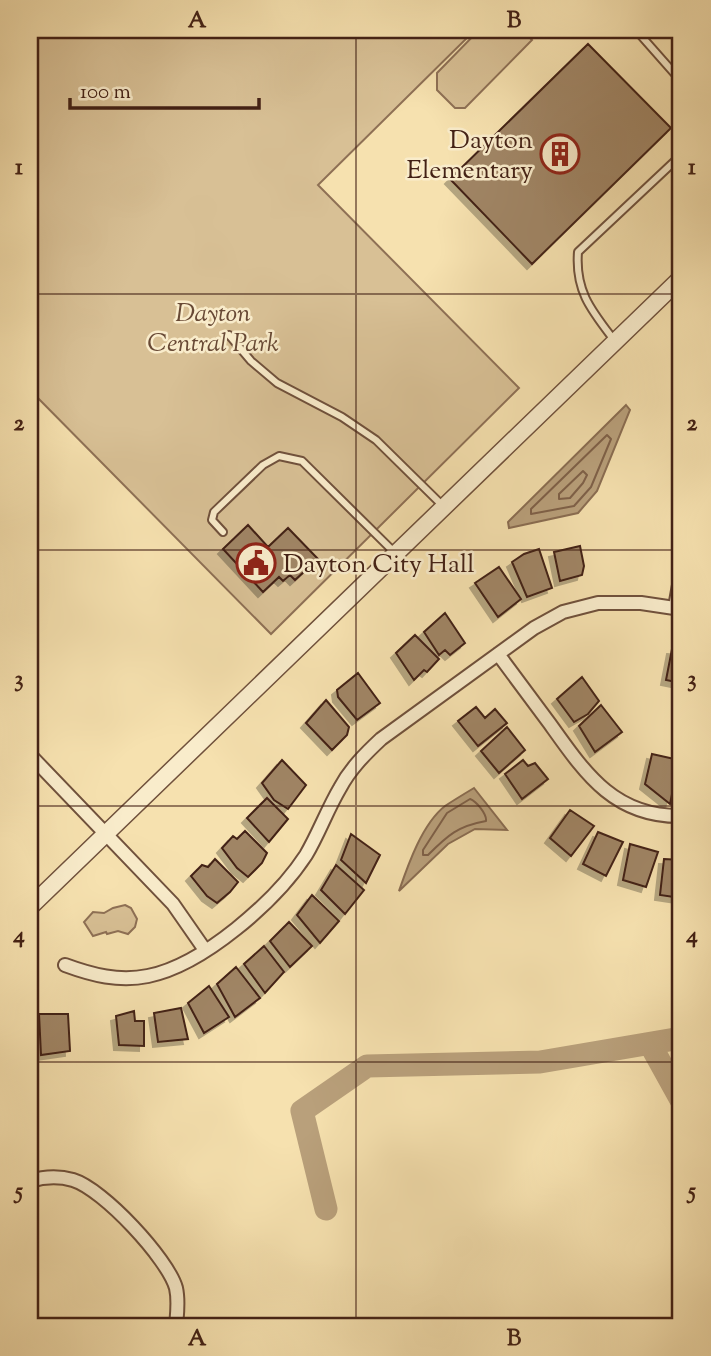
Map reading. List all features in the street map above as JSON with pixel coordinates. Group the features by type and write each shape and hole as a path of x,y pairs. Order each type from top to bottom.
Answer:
{"street":[{"path":"30,906 681,278"},
{"path":"65,965 110,978 147,977 169,971 205,950 252,916 288,879 321,828 340,787 363,756 390,732 534,628 564,612 598,603 640,603 678,608 681,574"},
{"path":"498,654 580,765 599,786 635,808 655,814 681,816"},
{"path":"30,755 55,778 173,904 205,950"},
{"path":"30,1181 53,1178 74,1180 92,1189 108,1202 158,1255 169,1271 176,1289 176,1326"}],"lane":[{"path":"636,30 681,81"},
{"path":"614,341 586,304 576,272 578,252 681,157"},
{"path":"229,335 251,360 277,383 342,417 376,440 443,506"},
{"path":"223,532 212,520 214,512 263,465 279,456 302,461 395,553"}],"green space":[{"name":"Dayton Central Park","path":"30,30 475,30 318,185 519,388 271,634 30,390"},
{"path":"479,30 522,30 532,40 465,108 455,108 437,90 437,73"},
{"path":"125,905 131,908 137,919 135,927 128,934 118,931 93,936 84,922 93,912 104,913"}],"water":[{"path":"626,405 630,410 597,491 578,513 509,528 508,522"},
{"path":"474,788 507,830 475,829 448,844 399,891 429,823 445,806"}],"building":[{"name":"Dayton Elementary","path":"588,44 671,128 532,264 450,179"},
{"path":"248,525 268,547 288,528 318,559 295,580 290,575 283,581 279,577 263,592 223,549"},
{"path":"580,546 584,566 582,575 560,581 554,552"},
{"path":"539,549 552,588 527,597 512,562"},
{"path":"499,567 521,599 498,617 475,583"},
{"path":"445,613 465,643 450,655 445,650 439,655 424,632"},
{"path":"415,635 439,659 427,672 424,670 414,680 396,653"},
{"path":"672,649 681,650 681,683 666,680"},
{"path":"358,673 380,703 357,720 338,697 337,690"},
{"path":"582,677 599,701 588,714 574,722 557,699"},
{"path":"326,700 349,727 347,735 332,750 306,723"},
{"path":"601,705 622,732 595,752 579,726"},
{"path":"476,707 485,718 495,709 507,723 478,746 458,721"},
{"path":"507,727 525,750 499,773 481,751"},
{"path":"652,754 679,760 670,804 645,784"},
{"path":"282,760 306,785 288,809 274,800 262,783"},
{"path":"523,760 528,766 535,763 548,779 522,799 505,774"},
{"path":"267,798 288,819 269,842 247,818"},
{"path":"570,810 594,826 571,856 550,838"},
{"path":"245,831 267,853 262,863 248,877 237,868 222,848 233,836 237,839"},
{"path":"598,832 623,842 606,876 583,864"},
{"path":"351,834 380,855 366,883 341,860"},
{"path":"630,844 658,852 646,887 623,880"},
{"path":"215,859 238,882 217,903 207,896 191,876 202,865 208,867"},
{"path":"664,859 681,860 681,898 660,895"},
{"path":"336,865 364,890 345,914 321,890"},
{"path":"312,895 339,921 320,943 297,915"},
{"path":"289,922 312,946 290,967 270,941"},
{"path":"264,946 284,972 265,993 244,964"},
{"path":"236,967 260,998 235,1017 217,984"},
{"path":"209,986 229,1017 204,1033 188,1003"},
{"path":"181,1008 188,1039 158,1042 154,1013"},
{"path":"134,1011 135,1021 144,1021 144,1046 119,1045 116,1016"},
{"path":"39,1014 68,1014 70,1051 41,1055"}],"waterway":[{"path":"326,1209 302,1111 367,1066 540,1062 681,1038"},
{"path":"650,1044 681,1100"}],"place":[{"name":"Dayton Elementary","path":"560,154"},
{"name":"Dayton City Hall","path":"256,563"}]}
